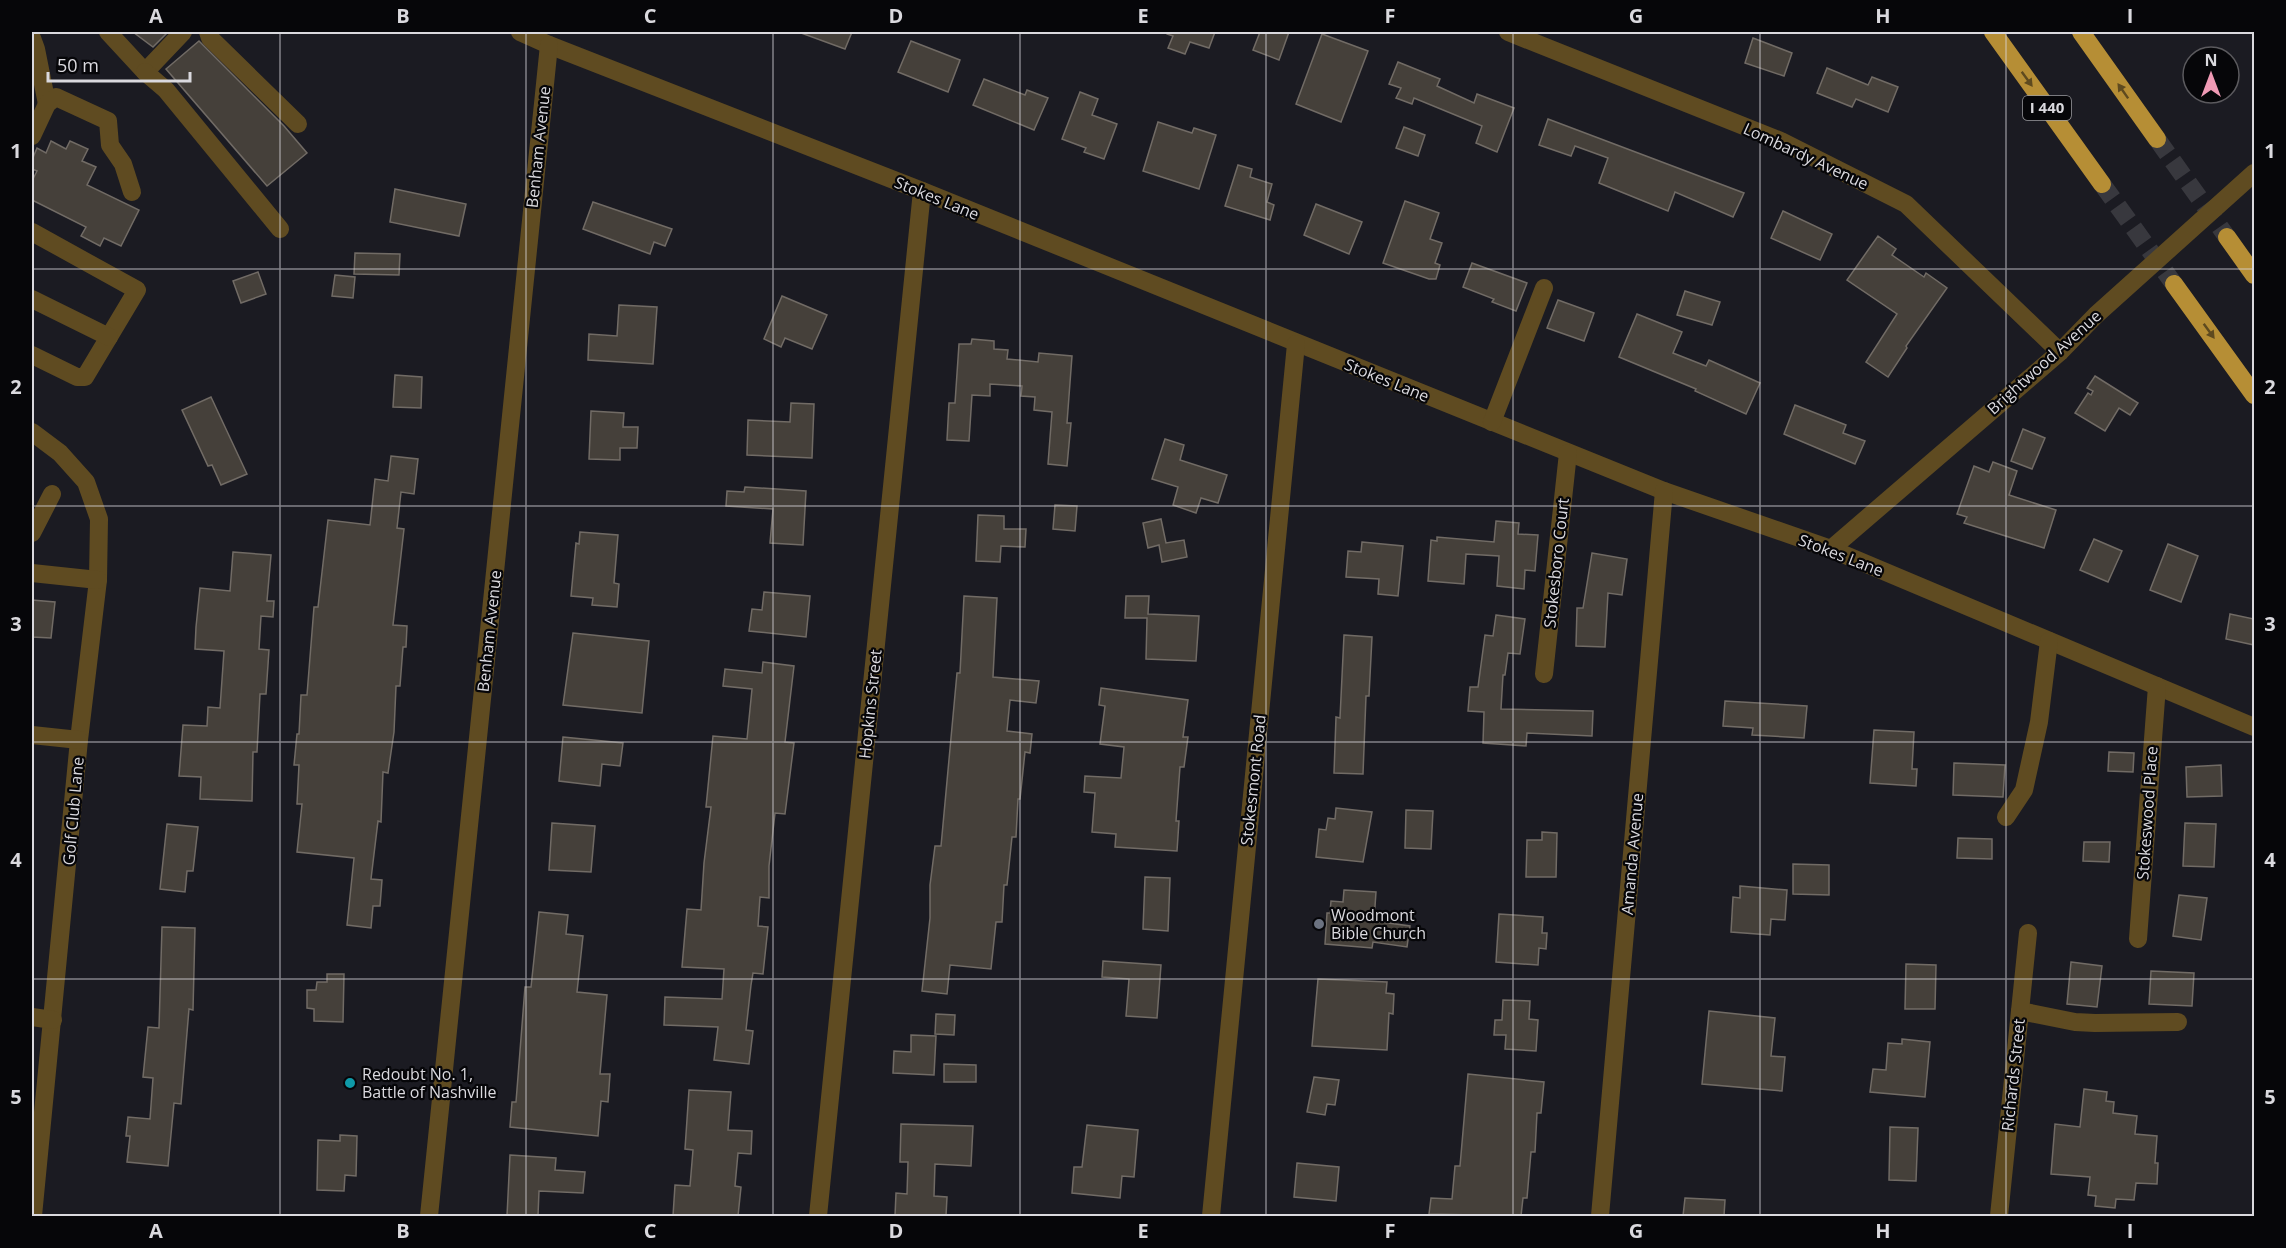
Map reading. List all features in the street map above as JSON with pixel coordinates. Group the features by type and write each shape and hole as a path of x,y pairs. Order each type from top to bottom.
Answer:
{"highway":[{"name":"I 440","path":"1993,32 2102,184"},
{"path":"2081,32 2157,139"},
{"path":"2227,237 2254,275"},
{"path":"2174,284 2254,395"}],"street":[{"path":"108,32 145,72 166,90 280,228"},
{"path":"145,72 183,32"},
{"path":"208,32 210,38 298,124"},
{"name":"Stokes Lane","path":"520,32 922,191 1569,453 1664,490 1832,549 2254,727"},
{"name":"Lombardy Avenue","path":"1508,32 1781,141 1906,204 2060,352"},
{"path":"32,38 47,104"},
{"name":"Benham Avenue","path":"429,1216 549,45"},
{"path":"32,136 47,104 56,97 108,121 110,145 123,164 132,192"},
{"name":"Brightwood Avenue","path":"1832,549 2060,352 2096,315 2254,173"},
{"name":"Hopkins Street","path":"818,1216 922,191"},
{"path":"32,232 137,290 85,377 77,377 32,355"},
{"path":"1492,422 1544,288"},
{"path":"32,299 109,337"},
{"name":"Stokesmont Road","path":"1210,1216 1296,344"},
{"name":"Golf Club Lane","path":"32,432 60,453 86,482 99,519 98,580 33,1216"},
{"name":"Stokesboro Court","path":"1544,674 1569,453"},
{"name":"Amanda Avenue","path":"1600,1216 1664,490"},
{"path":"32,533 52,494"},
{"path":"32,573 98,580"},
{"path":"2006,816 2024,790 2039,722 2049,641"},
{"name":"Stokeswood Place","path":"2138,939 2157,686"},
{"path":"32,735 80,740"},
{"name":"Richards Street","path":"1999,1216 2028,933"},
{"path":"2020,1011 2075,1022 2178,1022"},
{"path":"32,1017 53,1020"}],"building":[{"path":"133,32 168,32 153,47"},
{"path":"801,32 852,32 845,49"},
{"path":"1167,32 1215,32 1209,48 1190,42 1185,54 1168,48 1173,36"},
{"path":"1260,32 1289,32 1279,60 1253,50"},
{"path":"1322,34 1368,51 1341,122 1296,104"},
{"path":"1753,38 1792,53 1784,76 1745,63"},
{"path":"199,41 284,126 307,153 267,186 166,69"},
{"path":"911,41 960,60 948,92 898,72"},
{"path":"1398,62 1440,79 1437,86 1474,103 1477,94 1514,108 1497,152 1476,143 1482,126 1414,98 1412,104 1396,98 1401,88 1389,84"},
{"path":"1827,68 1868,85 1872,77 1898,87 1888,112 1856,99 1852,107 1817,93"},
{"path":"984,79 1025,95 1027,90 1048,98 1034,130 973,105"},
{"path":"1080,92 1098,99 1092,115 1117,124 1104,159 1084,152 1086,148 1062,139"},
{"path":"1548,119 1744,193 1733,217 1675,192 1668,211 1599,183 1608,158 1575,146 1571,156 1539,145"},
{"path":"1158,122 1192,133 1194,128 1216,135 1199,189 1143,171"},
{"path":"1404,127 1425,135 1418,156 1396,148"},
{"path":"51,141 66,149 70,141 88,149 82,161 96,167 87,185 139,210 121,246 104,238 100,246 81,236 86,227 32,200 32,181 37,171 32,169 32,160 37,148 46,153"},
{"path":"1238,165 1252,169 1250,177 1272,184 1267,202 1274,205 1270,220 1225,206"},
{"path":"395,189 466,204 459,236 390,222"},
{"path":"1405,201 1439,213 1430,239 1442,243 1435,263 1440,265 1436,279 1429,279 1383,263"},
{"path":"593,202 672,229 665,246 654,242 650,254 583,229"},
{"path":"1316,204 1362,222 1349,254 1304,235"},
{"path":"1783,211 1832,234 1820,260 1771,238"},
{"path":"1878,236 1896,249 1892,255 1924,277 1926,273 1947,288 1906,346 1907,348 1888,377 1866,362 1897,314 1847,280"},
{"path":"355,253 400,254 399,275 354,274"},
{"path":"1472,263 1527,283 1516,311 1492,302 1494,299 1463,287"},
{"path":"258,272 266,294 241,303 233,281"},
{"path":"335,275 355,277 353,298 332,296"},
{"path":"1685,291 1720,302 1712,325 1677,315"},
{"path":"782,296 827,315 812,349 785,338 781,347 764,339"},
{"path":"1558,300 1594,313 1584,341 1547,328"},
{"path":"619,305 657,307 653,364 588,360 589,334 617,336"},
{"path":"1637,314 1682,332 1673,353 1706,366 1709,360 1760,383 1746,414 1695,391 1696,389 1619,357"},
{"path":"972,339 994,341 994,349 1008,350 1007,359 1038,362 1039,353 1072,356 1067,423 1071,423 1067,466 1048,464 1052,412 1034,410 1035,397 1021,396 1022,386 990,384 990,396 972,395 969,441 947,440 949,403 955,403 959,344 971,344"},
{"path":"395,375 422,377 421,408 393,407"},
{"path":"2095,376 2138,403 2130,415 2119,408 2105,431 2075,413 2088,393 2091,395 2093,391 2087,388"},
{"path":"211,397 247,474 221,485 212,465 208,466 182,410"},
{"path":"791,403 814,404 812,458 747,455 748,420 790,422"},
{"path":"1795,405 1846,425 1843,433 1865,441 1855,464 1784,434"},
{"path":"591,411 624,413 623,427 638,427 637,448 620,448 620,460 589,459"},
{"path":"2023,429 2045,438 2032,469 2011,461"},
{"path":"1165,439 1184,445 1180,460 1227,475 1218,503 1201,498 1196,513 1173,505 1178,487 1152,479"},
{"path":"391,456 418,459 414,494 401,492 397,528 404,529 393,625 407,626 406,647 403,647 400,686 396,686 394,732 388,773 383,772 381,822 378,821 371,879 382,880 380,906 373,906 371,928 347,925 354,858 297,852 302,804 297,804 299,765 294,765 297,734 299,734 301,695 307,695 314,607 318,607 328,520 370,525 375,479 388,481"},
{"path":"1993,462 2017,471 2009,495 2056,510 2044,548 1964,523 1967,517 1957,514 1974,466 1989,472"},
{"path":"745,487 806,491 803,545 770,543 773,509 726,506 727,491 744,492"},
{"path":"1055,505 1077,506 1075,531 1053,529"},
{"path":"978,515 1004,516 1004,529 1026,529 1025,547 1001,546 1000,562 976,561"},
{"path":"1161,519 1166,543 1184,540 1187,557 1162,562 1159,545 1148,548 1143,523"},
{"path":"1496,521 1519,523 1518,534 1538,535 1535,571 1525,570 1524,589 1497,586 1499,556 1466,554 1464,584 1428,581 1431,540 1437,541 1437,537 1494,542"},
{"path":"580,532 618,535 614,583 619,584 617,607 592,605 593,598 571,596 576,543 579,544"},
{"path":"2094,539 2122,551 2108,582 2080,570"},
{"path":"1362,542 1403,546 1398,596 1378,594 1379,579 1346,577 1348,551 1361,552"},
{"path":"2168,544 2198,556 2181,602 2150,590"},
{"path":"233,552 271,555 267,601 274,601 273,617 261,616 259,649 269,650 266,694 260,694 257,752 253,752 252,801 200,799 201,777 179,776 183,725 207,726 208,707 220,708 224,651 195,649 196,627 200,588 230,591"},
{"path":"1592,553 1627,559 1622,595 1608,593 1605,647 1576,646 1577,608 1583,608"},
{"path":"764,592 810,596 806,637 749,631 752,609 762,610"},
{"path":"964,596 997,598 993,677 1039,681 1036,703 1010,700 1007,731 1032,734 1030,753 1025,752 1020,799 1018,799 1016,837 1012,837 1007,885 1004,885 1002,922 996,922 991,969 950,965 947,994 922,991 930,918 930,885 935,846 941,846 957,673 960,673"},
{"path":"1126,596 1149,596 1148,614 1199,616 1196,661 1146,659 1147,618 1125,618"},
{"path":"32,600 55,602 51,638 32,637"},
{"path":"2230,614 2254,619 2254,645 2226,639"},
{"path":"1496,615 1525,619 1520,654 1508,653 1505,675 1503,675 1501,709 1593,711 1592,736 1527,733 1526,746 1483,743 1484,712 1468,711 1470,687 1478,687 1485,635 1493,636"},
{"path":"573,633 649,641 642,713 563,705"},
{"path":"1344,635 1372,637 1369,696 1366,696 1363,774 1334,773 1336,717 1340,718"},
{"path":"763,662 794,666 785,742 794,743 785,814 775,813 769,866 769,898 760,897 758,926 768,927 763,974 753,973 751,985 746,1030 753,1031 749,1064 714,1060 718,1027 664,1025 665,997 722,999 724,969 682,967 687,909 701,910 711,807 706,807 713,736 747,739 752,689 723,686 725,669 762,673"},
{"path":"1101,688 1188,700 1183,737 1188,737 1184,767 1180,767 1176,821 1179,821 1177,851 1115,847 1116,834 1092,832 1095,793 1084,792 1085,776 1121,778 1124,747 1100,744 1105,706 1099,705"},
{"path":"1725,701 1807,706 1804,738 1752,735 1753,728 1723,726"},
{"path":"1874,730 1914,732 1912,769 1917,769 1916,786 1870,783"},
{"path":"563,737 623,743 620,766 602,764 600,786 559,781"},
{"path":"2109,752 2134,753 2133,772 2108,771"},
{"path":"1954,763 2005,765 2003,797 1953,795"},
{"path":"2221,765 2222,796 2187,797 2186,767"},
{"path":"1336,808 1372,812 1363,862 1316,857 1319,829 1326,830 1328,818 1335,819"},
{"path":"1406,810 1433,811 1431,849 1405,848"},
{"path":"552,823 595,826 591,872 549,870"},
{"path":"2185,823 2216,824 2214,867 2183,866"},
{"path":"167,824 198,827 193,871 187,871 185,892 160,889"},
{"path":"1542,832 1557,833 1556,877 1526,877 1527,840 1542,840"},
{"path":"1958,838 1992,839 1992,859 1957,858"},
{"path":"2084,842 2110,842 2109,862 2083,861"},
{"path":"1793,864 1829,865 1829,895 1793,894"},
{"path":"1145,877 1170,878 1168,931 1143,929"},
{"path":"1740,886 1787,890 1785,920 1771,919 1770,935 1731,932 1733,897 1740,898"},
{"path":"1344,890 1376,892 1374,921 1410,926 1407,947 1373,942 1372,948 1325,944 1327,913 1330,913 1331,901 1343,902"},
{"path":"2179,895 2207,898 2201,940 2173,936"},
{"path":"539,912 568,915 566,934 583,936 577,992 607,995 600,1074 610,1074 608,1102 601,1101 598,1136 510,1127 512,1102 516,1102 525,987 531,987"},
{"path":"1499,914 1543,917 1542,933 1547,933 1546,949 1539,948 1538,965 1496,962"},
{"path":"162,927 195,928 193,1010 189,1009 181,1104 174,1103 168,1166 127,1162 130,1136 126,1136 128,1117 150,1119 153,1078 143,1077 148,1027 159,1028"},
{"path":"1103,961 1161,965 1157,1018 1126,1016 1129,979 1102,977"},
{"path":"2071,962 2102,966 2097,1007 2067,1004"},
{"path":"1906,964 1936,965 1935,1009 1905,1009"},
{"path":"2151,971 2194,973 2192,1006 2149,1004"},
{"path":"327,974 344,974 343,1022 314,1021 314,1009 307,1008 307,990 316,990 317,982 327,982"},
{"path":"1318,979 1387,982 1386,993 1394,994 1393,1014 1389,1013 1387,1050 1312,1046"},
{"path":"1503,1000 1530,1001 1529,1019 1538,1020 1536,1051 1505,1049 1506,1035 1494,1035 1495,1020 1502,1020"},
{"path":"1709,1011 1775,1018 1771,1056 1785,1057 1782,1091 1702,1084"},
{"path":"936,1014 955,1015 954,1035 935,1034"},
{"path":"911,1035 936,1036 934,1075 893,1073 894,1051 911,1052"},
{"path":"1902,1039 1930,1042 1925,1097 1870,1092 1873,1069 1886,1070 1888,1043 1902,1044"},
{"path":"944,1064 976,1065 976,1082 944,1082"},
{"path":"1468,1074 1544,1082 1541,1113 1537,1113 1535,1152 1531,1152 1527,1198 1523,1198 1521,1216 1429,1214 1431,1198 1452,1199 1455,1166 1460,1166"},
{"path":"1314,1077 1339,1080 1335,1105 1327,1104 1325,1115 1307,1112"},
{"path":"2084,1089 2107,1092 2106,1101 2114,1102 2113,1113 2137,1116 2135,1134 2157,1136 2155,1163 2158,1163 2157,1184 2136,1183 2134,1200 2116,1199 2115,1208 2095,1206 2096,1196 2088,1195 2090,1177 2051,1174 2055,1124 2080,1127"},
{"path":"689,1090 731,1092 728,1130 752,1131 751,1154 738,1153 735,1186 741,1187 738,1216 673,1216 675,1185 690,1186 693,1150 685,1149"},
{"path":"901,1124 973,1126 971,1166 935,1164 934,1196 947,1197 946,1216 895,1216 896,1193 907,1194 908,1162 900,1162"},
{"path":"1087,1125 1138,1130 1134,1177 1122,1176 1120,1198 1072,1193 1074,1167 1082,1167"},
{"path":"1890,1127 1918,1128 1916,1181 1889,1180"},
{"path":"340,1135 357,1136 356,1176 345,1175 344,1191 317,1190 318,1140 340,1141"},
{"path":"510,1155 556,1158 555,1170 585,1172 583,1193 539,1191 538,1216 507,1216"},
{"path":"1297,1163 1339,1167 1336,1201 1294,1197"},
{"path":"1685,1198 1725,1200 1724,1216 1683,1216"}],"tunnel":[{"path":"2157,139 2227,237"},
{"path":"2102,184 2174,284"}],"place":[{"name":"Woodmont Bible Church","path":"1319,924"},
{"name":"Redoubt No. 1, Battle of Nashville","path":"350,1083"}]}
